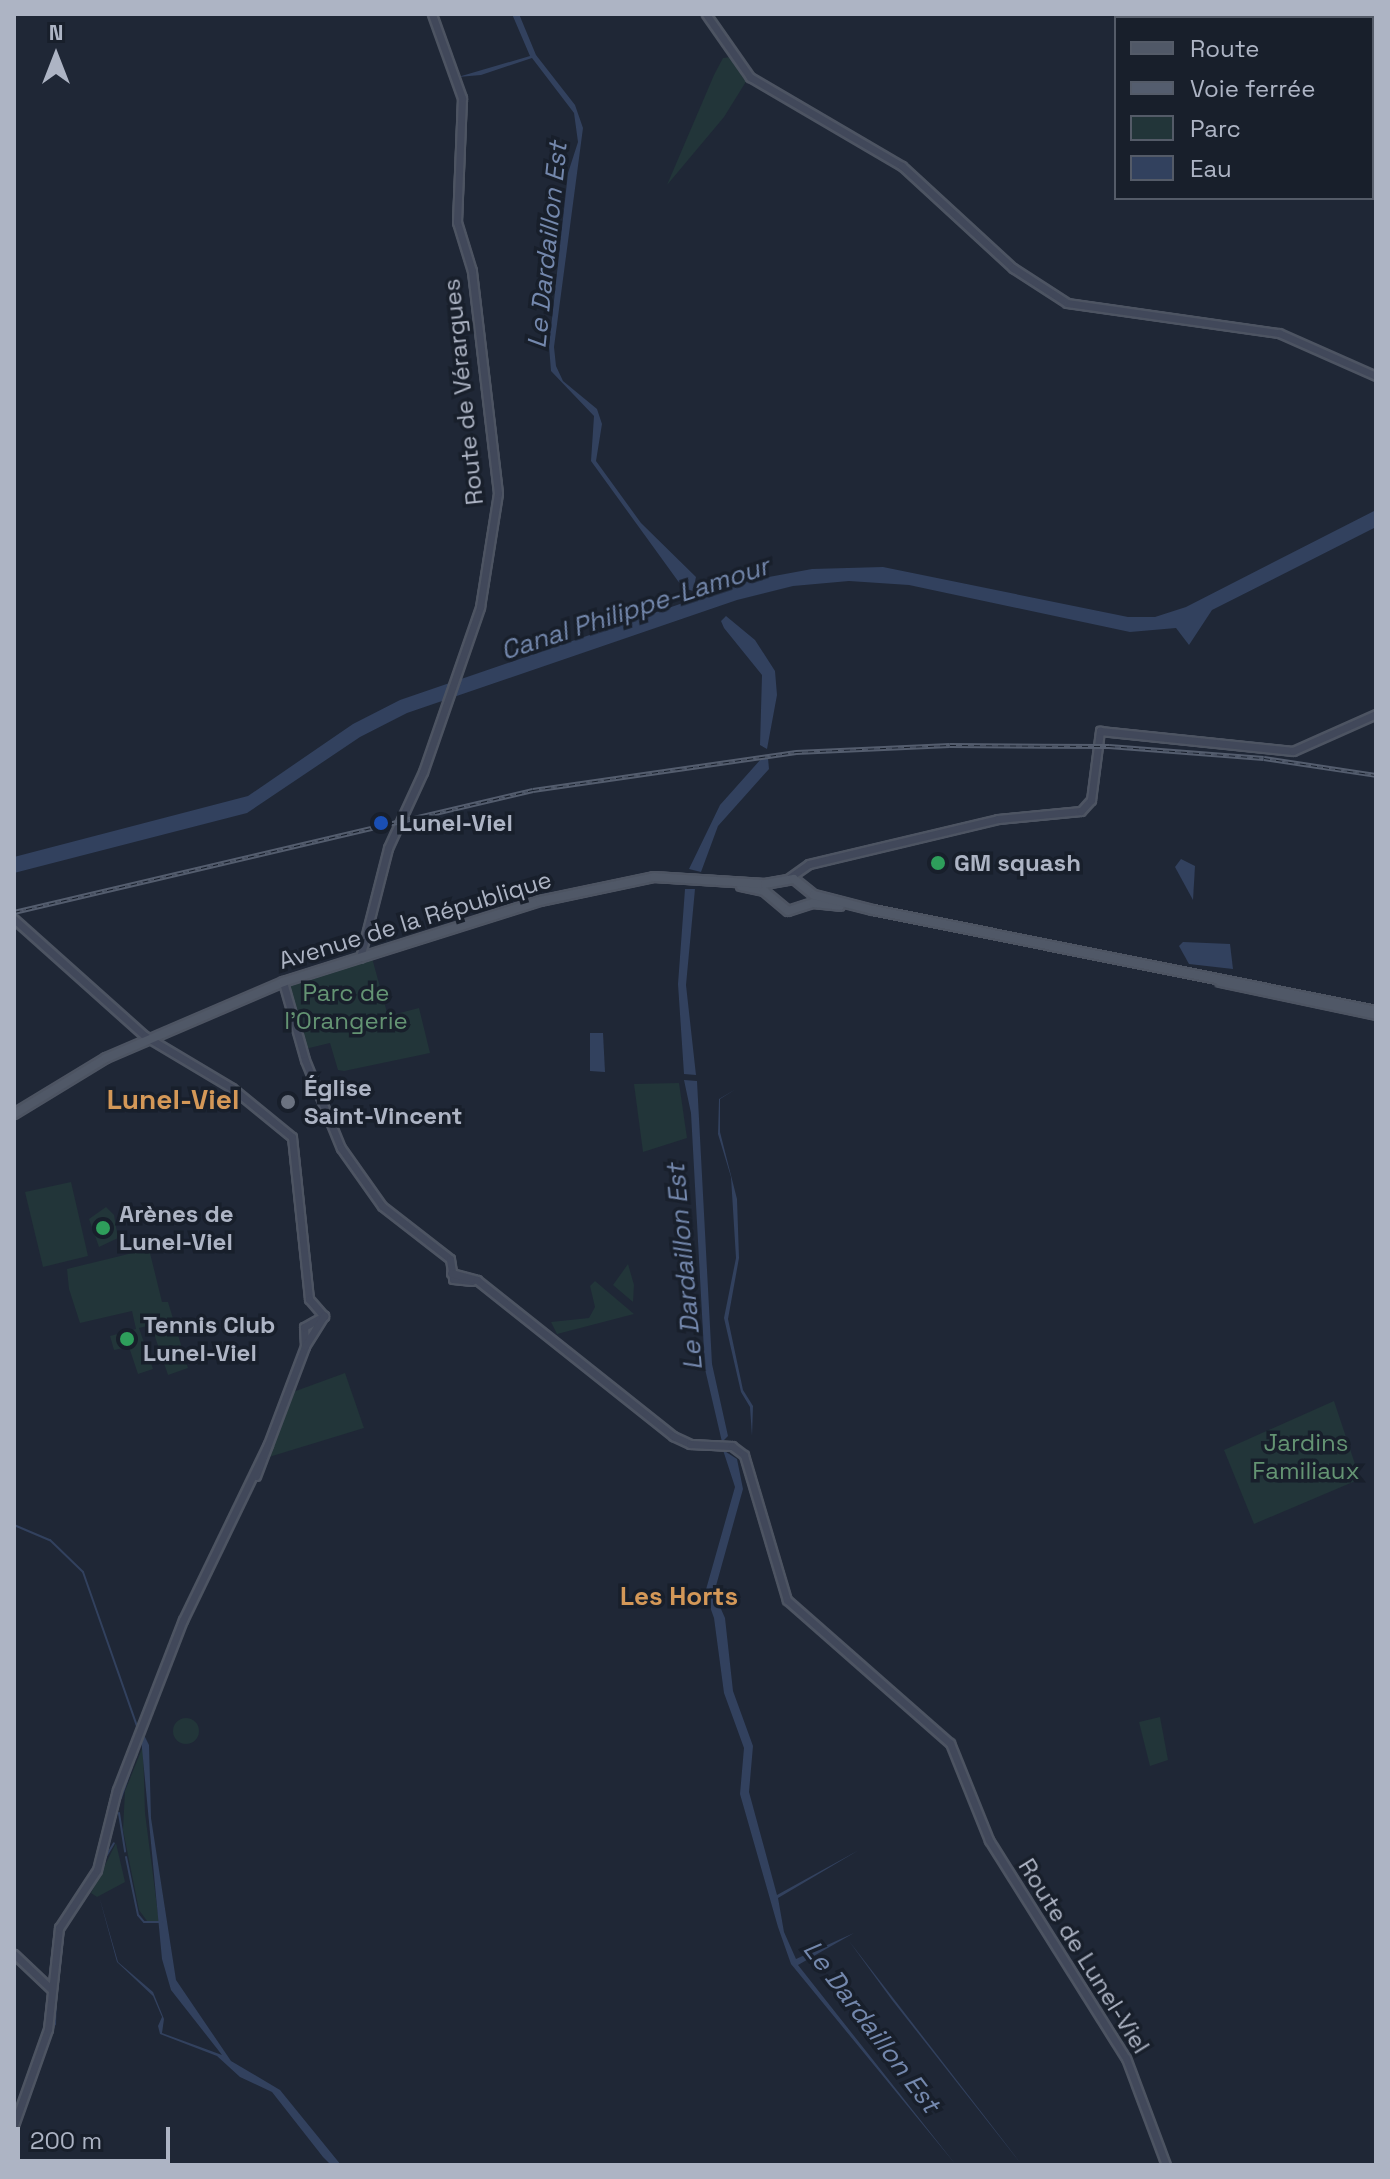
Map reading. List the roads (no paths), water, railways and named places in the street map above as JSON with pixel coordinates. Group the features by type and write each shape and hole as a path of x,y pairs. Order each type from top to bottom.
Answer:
{"main road":[{"name":"Avenue de la République","path":"14,1114 90,1067 283,982 591,888 685,877 713,879"},
{"path":"713,879 778,882 789,878 803,886 873,910"},
{"path":"713,879 764,891 783,910 813,903 873,910 1376,1013"},
{"path":"774,901 778,882"},
{"path":"800,908 803,886"}],"street":[{"name":"Route de Vérargues","path":"360,958 388,848 446,705 480,607 498,493 472,271 457,222 462,98 432,14"},
{"path":"706,14 750,77 902,166 1013,268 1067,303 1279,333 1376,376"},
{"path":"789,878 817,862 998,819 1081,811 1091,800 1100,731 1293,751 1376,714"},
{"path":"803,886 807,868 817,862"},
{"path":"14,919 149,1039 235,1091 290,1136 297,1152 301,1244 311,1304 324,1316 310,1330 268,1444 181,1629 117,1790 97,1870 54,1940 48,2029 14,2125"},
{"name":"Route de Lunel-Viel","path":"283,982 341,1148 380,1203 450,1259 452,1276 478,1282 542,1328 655,1420 695,1443 732,1446 748,1462 787,1600 938,1731 963,1770 989,1840 1126,2058 1166,2165"},
{"path":"14,1954 52,1990"}],"water":[{"path":"512,14 519,14 536,55 575,105 583,128 554,347 556,366 563,381 597,409 602,424 596,461 641,523 696,577 693,591 683,588 591,461 594,416 551,371 549,346 568,173 578,142 574,113 532,58 481,75 458,77 530,56"},
{"path":"1376,510 1376,527 1212,610 1189,645 1176,628 1130,632 909,585 849,581 793,586 737,600 407,713 360,737 247,813 14,873 14,857 248,796 353,724 400,700 747,581 812,569 883,567 1128,617 1155,617 1186,607"},
{"path":"726,616 755,640 775,671 777,695 767,749 760,745 762,675 724,628 721,621"},
{"path":"768,758 769,769 718,826 701,872 689,869 720,805 761,759"},
{"path":"1181,859 1195,866 1193,900 1175,867"},
{"path":"685,889 695,889 686,985 696,1075 684,1074 678,984"},
{"path":"1183,942 1230,944 1233,969 1189,964 1179,946"},
{"path":"590,1033 603,1033 605,1072 590,1071"},
{"path":"684,1080 697,1081 712,1364 728,1436 722,1442 705,1369 691,1113"},
{"path":"736,1089 720,1099 720,1132 737,1199 739,1258 728,1319 743,1390 753,1406 752,1436 750,1407 741,1392 724,1318 736,1258 731,1177 718,1134 719,1099"},
{"path":"723,1450 737,1459 743,1489 714,1593 725,1618 733,1691 753,1746 749,1792 777,1895 859,1850 778,1898 784,1932 796,1959 854,1933 798,1965 956,2165 791,1964 778,1927 740,1794 744,1748 724,1693 714,1618 705,1593 735,1487"},
{"path":"140,1727 149,1745 151,1818 176,1980 231,2061 280,2090 341,2165 331,2165 323,2157 272,2092 240,2077 217,2056 160,2034 158,2026 162,2017 153,1996 117,1962 99,1896 118,1962 153,1992 164,2019 162,2033 222,2055 171,1990 162,1959"},
{"path":"849,1941 989,2122 1022,2165 892,2000"}],"waterway":[{"path":"14,1525 50,1540 83,1572 138,1729"},
{"path":"121,1798 134,1761"},
{"path":"119,1813 125,1852"},
{"path":"62,1930 114,1843"},
{"path":"126,1857 138,1915 144,1922 162,1922"},
{"path":"45,2047 55,2024 56,1988"},
{"path":"14,2141 26,2100"}],"railway":[{"path":"14,912 533,790 796,752 950,745 1109,746 1264,758 1376,775"}],"place":[{"name":"Lunel-Viel","path":"381,823"},
{"name":"GM squash","path":"938,863"},
{"name":"Église Saint-Vincent","path":"288,1102"},
{"name":"Arènes de Lunel-Viel","path":"103,1228"},
{"name":"Tennis Club Lunel-Viel","path":"127,1339"}],"district":[{"name":"Lunel-Viel","path":"173,1099"},
{"name":"Les Horts","path":"679,1597"}],"water label":[{"name":"Le Dardaillon Est","path":"548,245"},
{"name":"Canal Philippe-Lamour","path":"635,609"},
{"name":"Le Dardaillon Est","path":"685,1267"},
{"name":"Le Dardaillon Est","path":"871,2027"}],"park label":[{"name":"Parc de l'Orangerie","path":"346,1007"},
{"name":"Jardins Familiaux","path":"1306,1457"}]}
